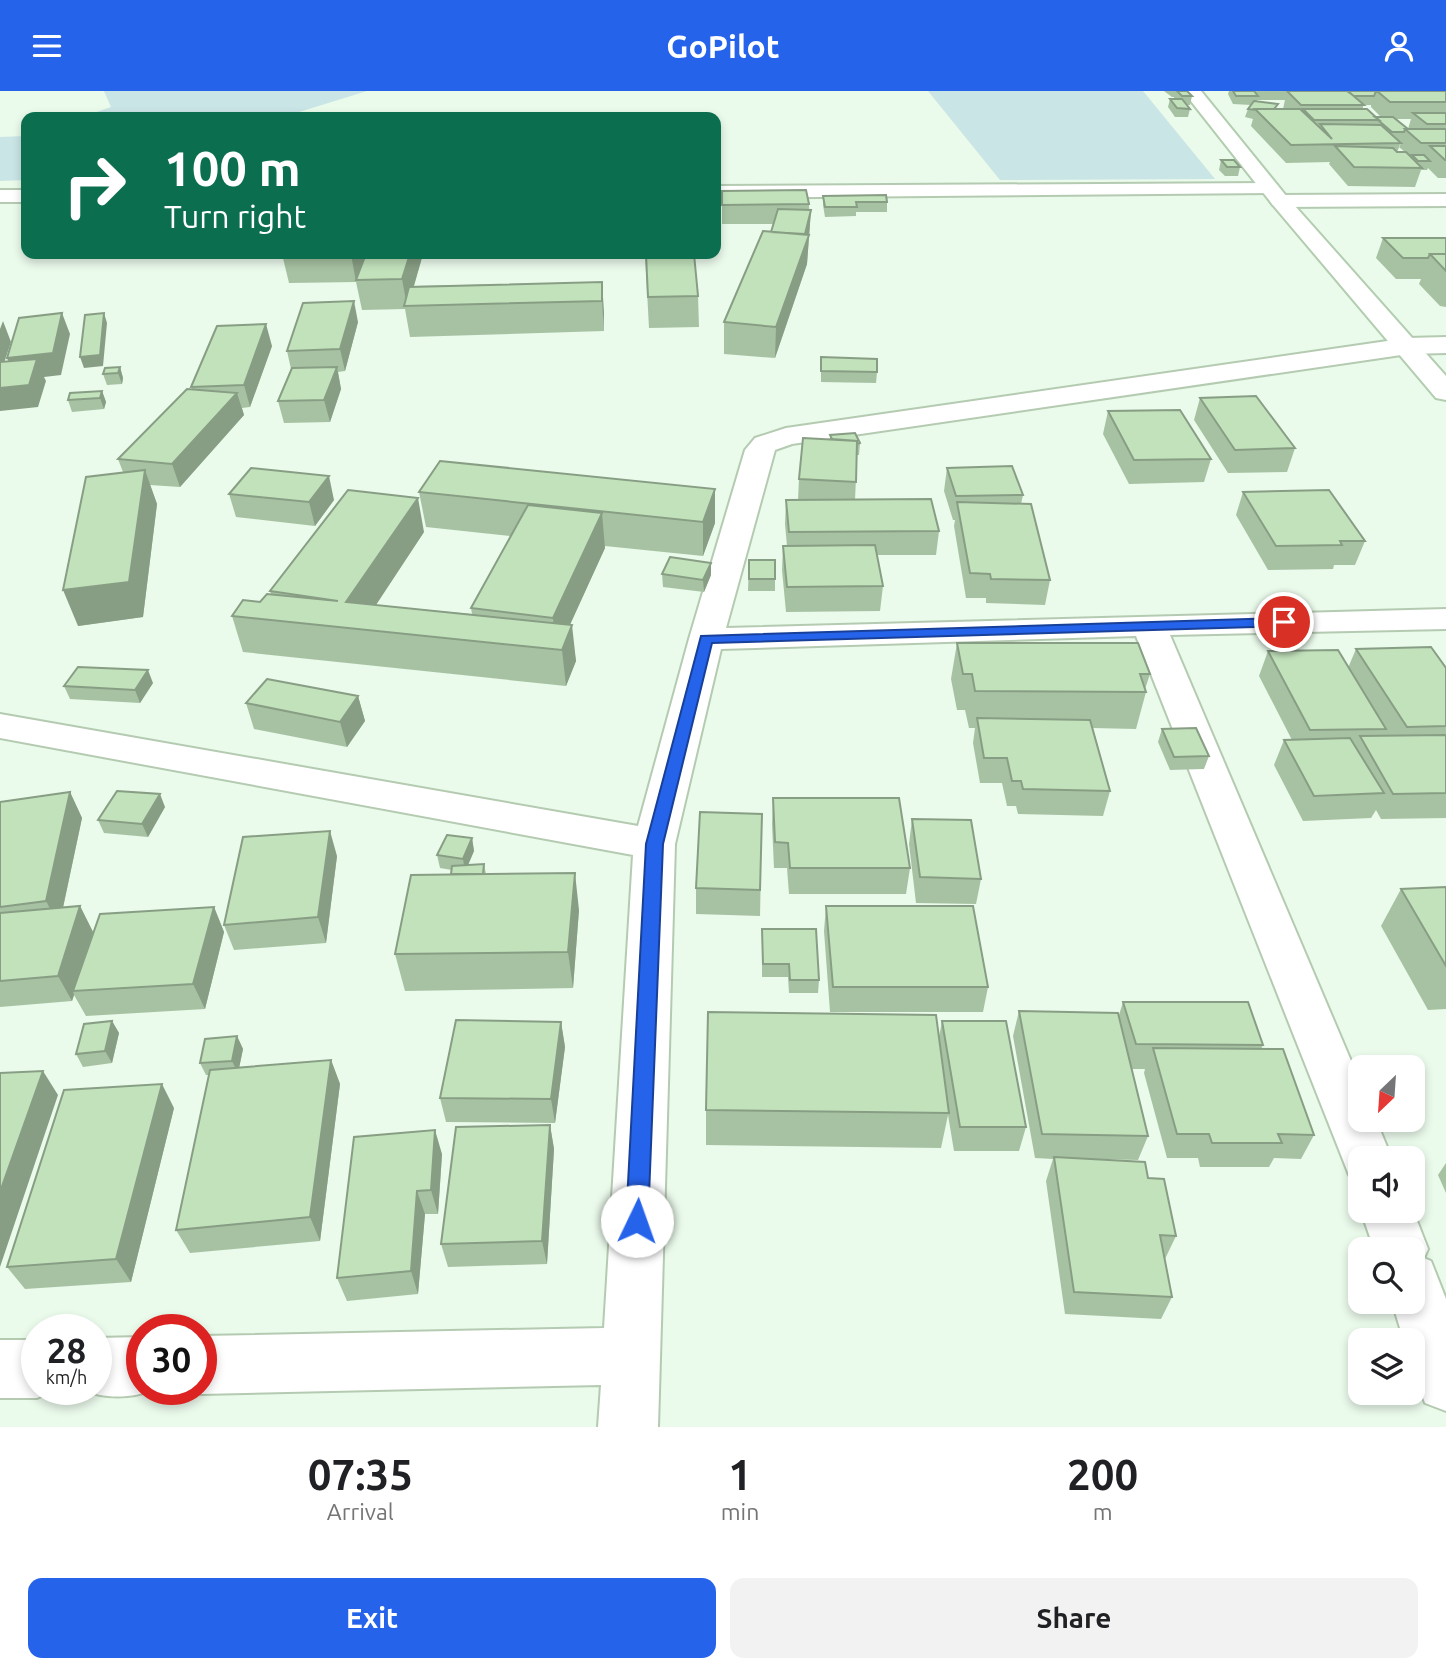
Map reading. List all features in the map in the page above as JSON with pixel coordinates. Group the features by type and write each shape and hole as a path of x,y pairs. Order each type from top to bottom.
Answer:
{"street":[{"path":"1192,91 1275,195 1446,392"},
{"path":"721,192 1275,195 1446,200"},
{"path":"0,196 21,196"},
{"path":"628,1427 654,844 756,457 765,444 800,433 1408,346 1446,345"},
{"path":"706,639 1446,619"},
{"path":"1149,625 1362,1146"},
{"path":"0,726 654,844"},
{"path":"1423,1314 1446,1382"},
{"path":"217,1365 631,1356"},
{"path":"0,1369 21,1369"}],"shaded area":[{"path":"104,91 367,91 299,112 96,112 111,107"},
{"path":"928,91 1143,91 1215,179 1000,180"},
{"path":"21,136 21,180 0,181 0,137"}],"building":[{"path":"1177,91 1187,91 1192,96 1182,96"},
{"path":"1233,91 1254,91 1258,96 1236,96"},
{"path":"1287,91 1348,91 1364,105 1301,105"},
{"path":"1347,91 1376,91 1374,96 1354,96"},
{"path":"1377,91 1446,91 1446,102 1390,102"},
{"path":"1170,99 1182,99 1190,109 1177,108"},
{"path":"1254,101 1278,104 1274,109 1248,109"},
{"path":"1255,109 1300,109 1332,139 1320,124 1381,125 1401,143 1291,145"},
{"path":"1303,109 1367,109 1379,120 1314,120"},
{"path":"1413,113 1446,113 1446,124 1427,124"},
{"path":"1375,117 1393,117 1408,129 1404,132 1392,132"},
{"path":"1405,129 1446,129 1446,143 1421,143"},
{"path":"1335,146 1393,148 1397,152 1406,152 1422,168 1354,167"},
{"path":"1430,146 1446,146 1446,160 1445,160"},
{"path":"1412,155 1424,155 1430,161 1418,161"},
{"path":"1221,160 1234,160 1240,167 1227,167"},
{"path":"806,190 809,204 722,205 722,191"},
{"path":"886,195 887,202 856,202 857,207 825,207 823,196"},
{"path":"778,209 811,210 805,234 771,232"},
{"path":"763,231 809,235 776,327 724,322"},
{"path":"1383,238 1446,238 1446,254 1430,254 1428,258 1403,258"},
{"path":"1430,254 1446,254 1446,271"},
{"path":"364,259 408,259 402,279 356,280"},
{"path":"646,259 694,259 698,296 648,297"},
{"path":"602,282 602,301 404,306 409,287"},
{"path":"354,301 340,349 287,351 303,303"},
{"path":"62,313 53,353 7,358 19,318"},
{"path":"104,313 100,355 80,357 85,315"},
{"path":"266,324 244,385 191,387 217,326"},
{"path":"821,357 877,359 877,372 821,371"},
{"path":"37,359 29,385 0,388 0,362"},
{"path":"120,367 118,373 103,374 105,368"},
{"path":"337,367 324,400 278,401 292,368"},
{"path":"187,389 237,393 172,464 118,459"},
{"path":"102,391 100,398 68,400 70,393"},
{"path":"1256,396 1295,448 1235,450 1200,398"},
{"path":"1180,410 1211,459 1134,460 1108,411"},
{"path":"855,433 860,443 857,444 857,441 832,439 830,435"},
{"path":"803,438 857,441 856,482 799,479"},
{"path":"440,461 715,489 703,522 419,492"},
{"path":"1012,466 1023,495 956,496 947,468"},
{"path":"251,468 329,476 309,502 229,494"},
{"path":"145,470 129,582 63,590 86,477"},
{"path":"348,490 418,498 346,602 572,625 562,650 232,616 243,600 260,602 267,594 338,601 270,591"},
{"path":"1329,490 1365,541 1340,541 1342,545 1276,546 1243,492"},
{"path":"931,499 939,531 789,532 786,500"},
{"path":"957,502 1031,504 1050,580 991,579 990,574 970,573"},
{"path":"528,505 602,513 553,618 471,608"},
{"path":"875,545 883,586 787,587 783,546"},
{"path":"670,557 711,563 703,580 662,574"},
{"path":"749,560 775,560 775,579 749,579"},
{"path":"957,643 1138,643 1150,674 1140,674 1146,692 975,691 972,674 963,674"},
{"path":"1431,647 1446,668 1446,726 1407,727 1356,649"},
{"path":"1338,650 1386,729 1310,730 1268,651"},
{"path":"78,667 148,670 135,690 64,686"},
{"path":"267,679 358,696 340,722 246,703"},
{"path":"977,718 1090,720 1110,791 1023,789 1021,781 1012,781 1007,758 984,758"},
{"path":"1196,728 1209,756 1174,757 1162,729"},
{"path":"1446,735 1446,793 1393,794 1360,736"},
{"path":"1350,738 1384,793 1314,796 1284,740"},
{"path":"117,791 160,794 142,824 98,820"},
{"path":"70,792 46,901 0,907 0,802"},
{"path":"773,798 899,798 910,868 790,868 788,843 775,842"},
{"path":"700,812 762,814 760,890 696,888"},
{"path":"912,819 971,820 981,879 920,877"},
{"path":"330,831 318,917 224,925 243,837"},
{"path":"447,835 472,838 463,859 437,855"},
{"path":"484,864 483,874 451,874 452,866"},
{"path":"575,873 568,952 395,954 411,875"},
{"path":"1446,887 1446,966 1401,889"},
{"path":"80,906 58,976 0,981 0,913"},
{"path":"826,906 973,906 988,987 833,987"},
{"path":"214,907 193,984 73,991 100,914"},
{"path":"762,929 816,929 819,980 790,980 789,964 763,964"},
{"path":"1123,1002 1248,1002 1263,1045 1136,1044"},
{"path":"1019,1011 1118,1013 1148,1136 1042,1134"},
{"path":"708,1012 936,1015 949,1113 706,1110"},
{"path":"456,1020 561,1022 551,1099 440,1098"},
{"path":"112,1021 105,1051 76,1054 84,1024"},
{"path":"942,1021 1006,1021 1026,1127 960,1127"},
{"path":"237,1036 232,1061 200,1063 205,1039"},
{"path":"1153,1048 1283,1049 1314,1135 1278,1134 1282,1143 1212,1143 1209,1134 1177,1134"},
{"path":"331,1060 310,1217 176,1230 210,1070"},
{"path":"43,1071 0,1192 0,1073"},
{"path":"162,1084 116,1259 7,1267 64,1090"},
{"path":"550,1125 542,1241 441,1244 456,1127"},
{"path":"435,1130 431,1190 417,1191 411,1271 337,1278 354,1137"},
{"path":"1054,1157 1145,1162 1148,1178 1164,1179 1176,1236 1160,1235 1172,1297 1074,1292"}],"route":[{"path":"637,1221 654,844 706,639 1284,622"}]}
